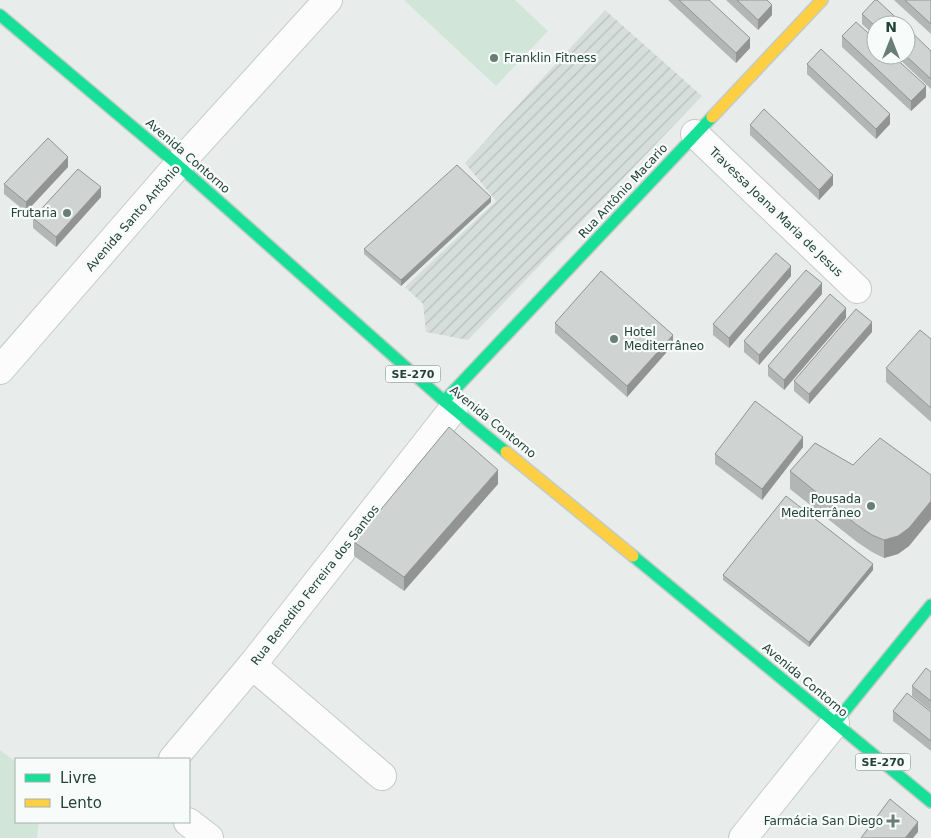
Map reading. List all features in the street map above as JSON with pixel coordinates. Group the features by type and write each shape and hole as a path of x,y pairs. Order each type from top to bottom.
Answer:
{"main road":[{"name":"Rua Antônio Macario","path":"449,404 695,134 822,0"},
{"name":"Avenida Contorno","path":"0,15 178,166 449,404 931,802"},
{"path":"835,723 931,605"}],"street":[{"name":"Avenida Santo Antônio","path":"0,370 178,166 328,0"},
{"name":"Travessa Joana Maria de Jesus","path":"695,134 857,289"},
{"name":"Rua Benedito Ferreira dos Santos","path":"175,758 252,665 449,404"},
{"path":"252,665 382,776"},
{"path":"743,838 835,723"},
{"path":"189,823 209,838"}],"shaded area":[{"path":"605,10 702,96 468,340 426,332 423,304 405,287 496,201 465,163"}],"green space":[{"name":"Franklin Fitness","path":"404,0 515,0 548,31 496,86"},
{"path":"0,750 15,761 15,823 39,823 37,838 0,838"}],"building":[{"path":"679,0 709,0 750,38 736,53"},
{"path":"737,0 767,0 772,5 758,20"},
{"path":"877,0 893,15 866,15 866,18 862,14"},
{"path":"905,0 931,0 931,24"},
{"path":"856,22 866,31 866,59 842,36"},
{"path":"916,37 931,51 931,79 916,65"},
{"path":"821,49 890,114 876,129 807,64"},
{"path":"873,65 903,65 926,86 911,101"},
{"path":"764,109 833,175 819,190 750,125"},
{"path":"48,138 68,157 26,202 4,184"},
{"path":"457,165 491,197 401,280 364,249"},
{"name":"Frutaria","path":"78,169 101,187 56,237 33,218"},
{"path":"776,253 791,266 729,338 713,324"},
{"path":"806,270 822,283 759,355 744,341"},
{"name":"Hotel Mediterrâneo","path":"601,271 673,335 627,386 555,323"},
{"path":"830,294 846,308 784,380 768,366"},
{"path":"856,309 872,322 809,394 794,381"},
{"path":"920,330 931,339 931,408 886,368"},
{"path":"755,401 803,437 762,489 715,454"},
{"path":"449,427 498,470 404,577 354,542"},
{"name":"Pousada Mediterrâneo","path":"880,438 931,475 931,501 909,528 898,536 884,540 857,525 790,471 815,443 853,465"},
{"path":"786,496 873,564 809,642 723,575"},
{"path":"926,668 931,672 931,701 912,686"},
{"path":"907,693 931,712 931,741 893,711"},
{"path":"890,799 918,822 905,838 861,838"}],"traffic: fast":[{"path":"0,15 178,165 444,401 506,452"},
{"path":"444,401 712,117"},
{"path":"633,556 931,802"},
{"path":"835,723 931,605"}],"traffic: slow":[{"path":"712,117 822,0"},
{"path":"506,452 633,556"}],"place":[{"name":"Franklin Fitness","path":"494,58"},
{"name":"Frutaria","path":"67,213"},
{"name":"Hotel Mediterrâneo","path":"614,339"},
{"name":"Pousada Mediterrâneo","path":"871,506"},
{"name":"Farmácia San Diego","path":"893,821"}]}
